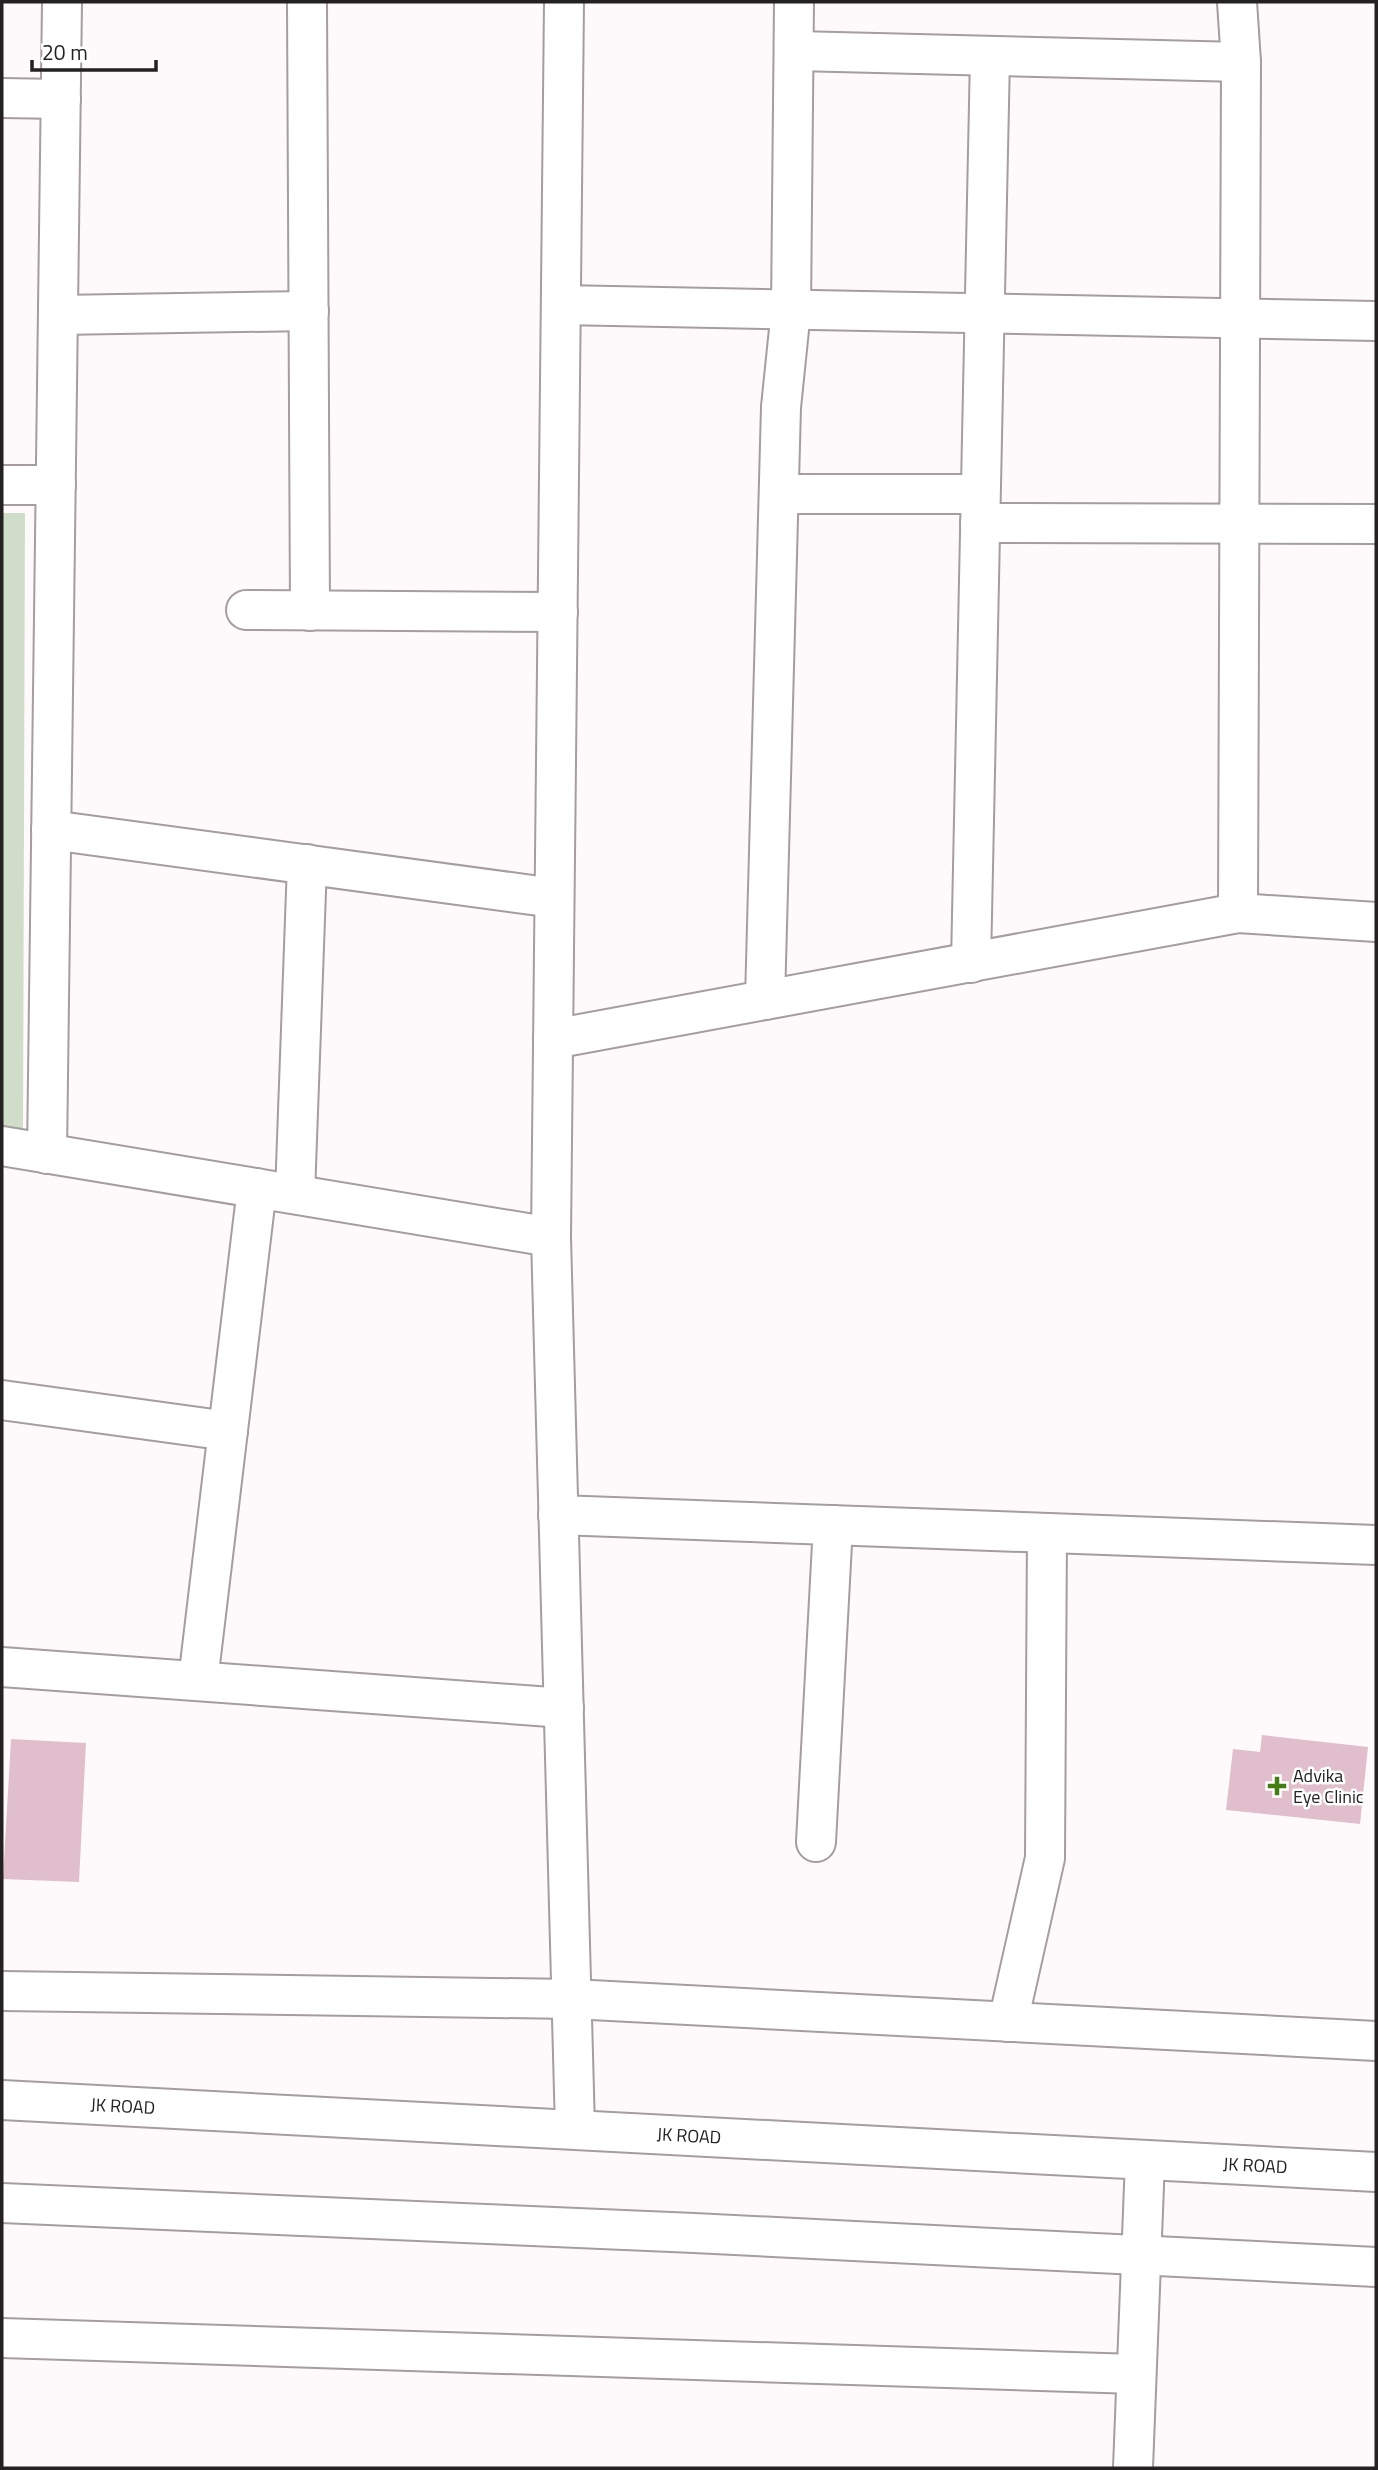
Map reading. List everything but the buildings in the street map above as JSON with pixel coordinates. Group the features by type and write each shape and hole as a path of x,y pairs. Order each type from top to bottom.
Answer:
{"street":[{"path":"47,1154 62,2"},
{"path":"307,2 310,611"},
{"path":"564,2 551,1237 575,2129"},
{"path":"765,1000 782,407 791,310 796,51 794,2"},
{"path":"1237,2 1241,62 1238,914"},
{"path":"796,51 1241,62"},
{"path":"971,962 990,56"},
{"path":"2,98 61,99"},
{"path":"561,305 1376,321"},
{"path":"58,315 309,311"},
{"path":"2,485 56,485"},
{"path":"779,494 980,509 1239,523 1376,524"},
{"path":"246,610 558,612"},
{"path":"51,831 554,898"},
{"path":"295,1194 307,864"},
{"path":"553,1039 1238,914 1376,922"},
{"path":"2,1146 551,1237"},
{"path":"198,1681 257,1188"},
{"path":"2,1400 228,1431"},
{"path":"558,1515 1376,1545"},
{"path":"816,1842 833,1525"},
{"path":"1009,2021 1045,1858 1047,1533"},
{"path":"2,1667 564,1708"},
{"path":"2,1992 572,1999 1376,2041"},
{"name":"JK ROAD","path":"2,2100 1376,2172"},
{"path":"1133,2468 1139,2256 1145,2160"},
{"path":"2,2203 694,2233 1376,2267"},
{"path":"2,2338 1136,2374"}],"green space":[{"path":"2,513 25,513 23,1130 2,1126"}],"place":[{"name":"Advika Eye Clinic","path":"1277,1786"}]}
